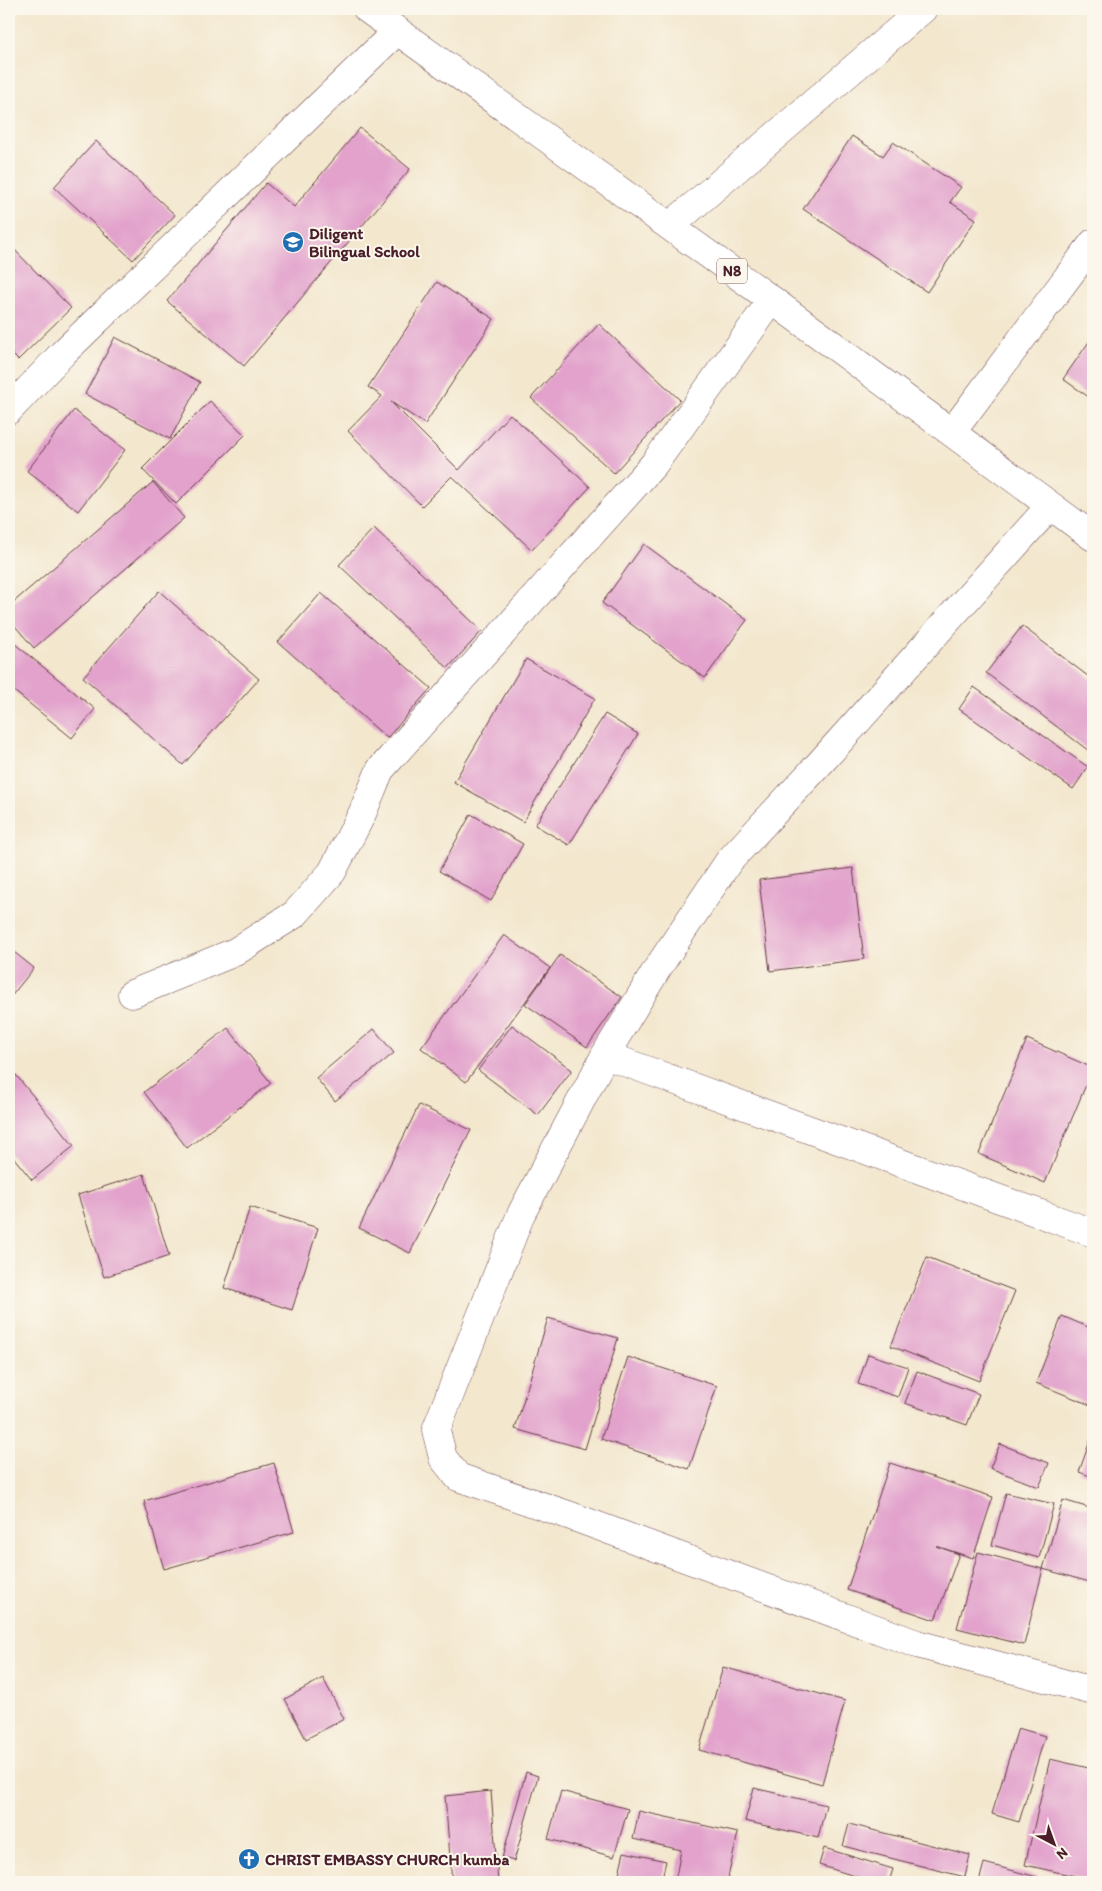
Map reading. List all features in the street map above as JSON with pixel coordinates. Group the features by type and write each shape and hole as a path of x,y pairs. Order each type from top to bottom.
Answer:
{"main road":[{"name":"N8","path":"367,9 772,300 1093,537"},
{"path":"670,226 923,9"},
{"path":"9,410 63,354 397,31"},
{"path":"952,432 1093,243"},
{"path":"132,994 235,952 295,914 332,872 362,814 380,770 654,464 772,300"},
{"path":"1050,506 821,762 729,861 658,969 605,1055 521,1214 436,1430 443,1458 458,1477 571,1516 917,1644 1093,1691"},
{"path":"605,1055 1093,1233"}],"building":[{"path":"360,128 410,169 244,366 167,301 266,183 294,207"},
{"path":"852,136 883,156 893,142 961,187 950,202 976,219 927,292 803,209"},
{"path":"96,141 175,215 133,260 54,187"},
{"path":"9,244 71,308 18,360 9,351"},
{"path":"437,282 494,319 425,424 391,402 459,470 510,414 590,487 532,550 452,476 422,506 348,431 382,396 368,387"},
{"path":"599,324 680,400 614,473 531,398"},
{"path":"1093,336 1093,400 1063,379"},
{"path":"115,337 200,382 170,439 85,394"},
{"path":"210,401 245,435 176,504 142,469"},
{"path":"74,410 125,450 78,511 27,471"},
{"path":"153,482 184,518 34,648 9,619 9,606"},
{"path":"374,528 482,631 448,668 339,565"},
{"path":"644,544 747,620 705,678 602,603"},
{"path":"159,591 259,679 183,765 83,677"},
{"path":"321,593 431,688 387,738 278,642"},
{"path":"1022,626 1093,680 1093,754 986,673"},
{"path":"15,644 95,709 72,738 9,687 9,653"},
{"path":"526,659 595,698 523,822 454,782"},
{"path":"974,687 1088,767 1073,789 959,709"},
{"path":"605,714 638,734 569,845 535,825"},
{"path":"471,814 523,844 491,901 439,871"},
{"path":"853,868 864,959 770,971 759,880"},
{"path":"504,935 550,968 466,1082 421,1048"},
{"path":"9,948 34,968 9,999"},
{"path":"560,955 622,997 587,1047 525,1004"},
{"path":"512,1025 572,1070 538,1115 478,1070"},
{"path":"228,1028 271,1083 187,1148 144,1092"},
{"path":"374,1029 394,1053 335,1101 316,1078"},
{"path":"1027,1039 1093,1068 1045,1183 979,1154"},
{"path":"16,1075 74,1146 32,1180 9,1152 9,1081"},
{"path":"419,1105 471,1130 410,1253 359,1228"},
{"path":"144,1174 169,1256 104,1277 78,1195"},
{"path":"250,1207 318,1228 292,1310 224,1288"},
{"path":"927,1257 1015,1291 979,1381 891,1346"},
{"path":"1062,1316 1093,1329 1093,1406 1036,1383"},
{"path":"548,1318 618,1338 585,1449 515,1429"},
{"path":"868,1354 908,1367 898,1397 858,1384"},
{"path":"628,1357 717,1386 689,1469 601,1439"},
{"path":"917,1371 979,1394 967,1425 905,1403"},
{"path":"1091,1438 1093,1438 1093,1477 1079,1472"},
{"path":"1000,1444 1049,1463 1039,1487 990,1468"},
{"path":"274,1463 294,1532 164,1569 144,1501"},
{"path":"890,1463 993,1497 973,1558 936,1546 959,1554 935,1620 847,1590"},
{"path":"1006,1493 1054,1504 1039,1558 992,1545"},
{"path":"1063,1500 1093,1509 1093,1583 1043,1569"},
{"path":"978,1552 1043,1569 1024,1645 957,1628"},
{"path":"723,1667 845,1701 822,1784 699,1750"},
{"path":"323,1678 344,1719 306,1739 285,1699"},
{"path":"1018,1728 1045,1736 1019,1822 992,1814"},
{"path":"1050,1759 1093,1769 1093,1880 1025,1865"},
{"path":"526,1772 538,1776 514,1861 502,1858"},
{"path":"754,1788 826,1805 818,1838 745,1821"},
{"path":"491,1791 498,1882 452,1882 445,1796"},
{"path":"561,1791 628,1809 614,1857 548,1839"},
{"path":"639,1811 738,1833 727,1882 675,1882 681,1850 633,1839"},
{"path":"849,1824 970,1855 965,1877 843,1846"},
{"path":"824,1848 893,1869 889,1882 874,1882 819,1865"},
{"path":"624,1852 666,1861 661,1882 617,1882"},
{"path":"984,1863 1056,1882 979,1882"}],"place":[{"name":"Diligent Bilingual School","path":"293,242"},
{"name":"CHRIST EMBASSY CHURCH kumba","path":"249,1859"}]}
